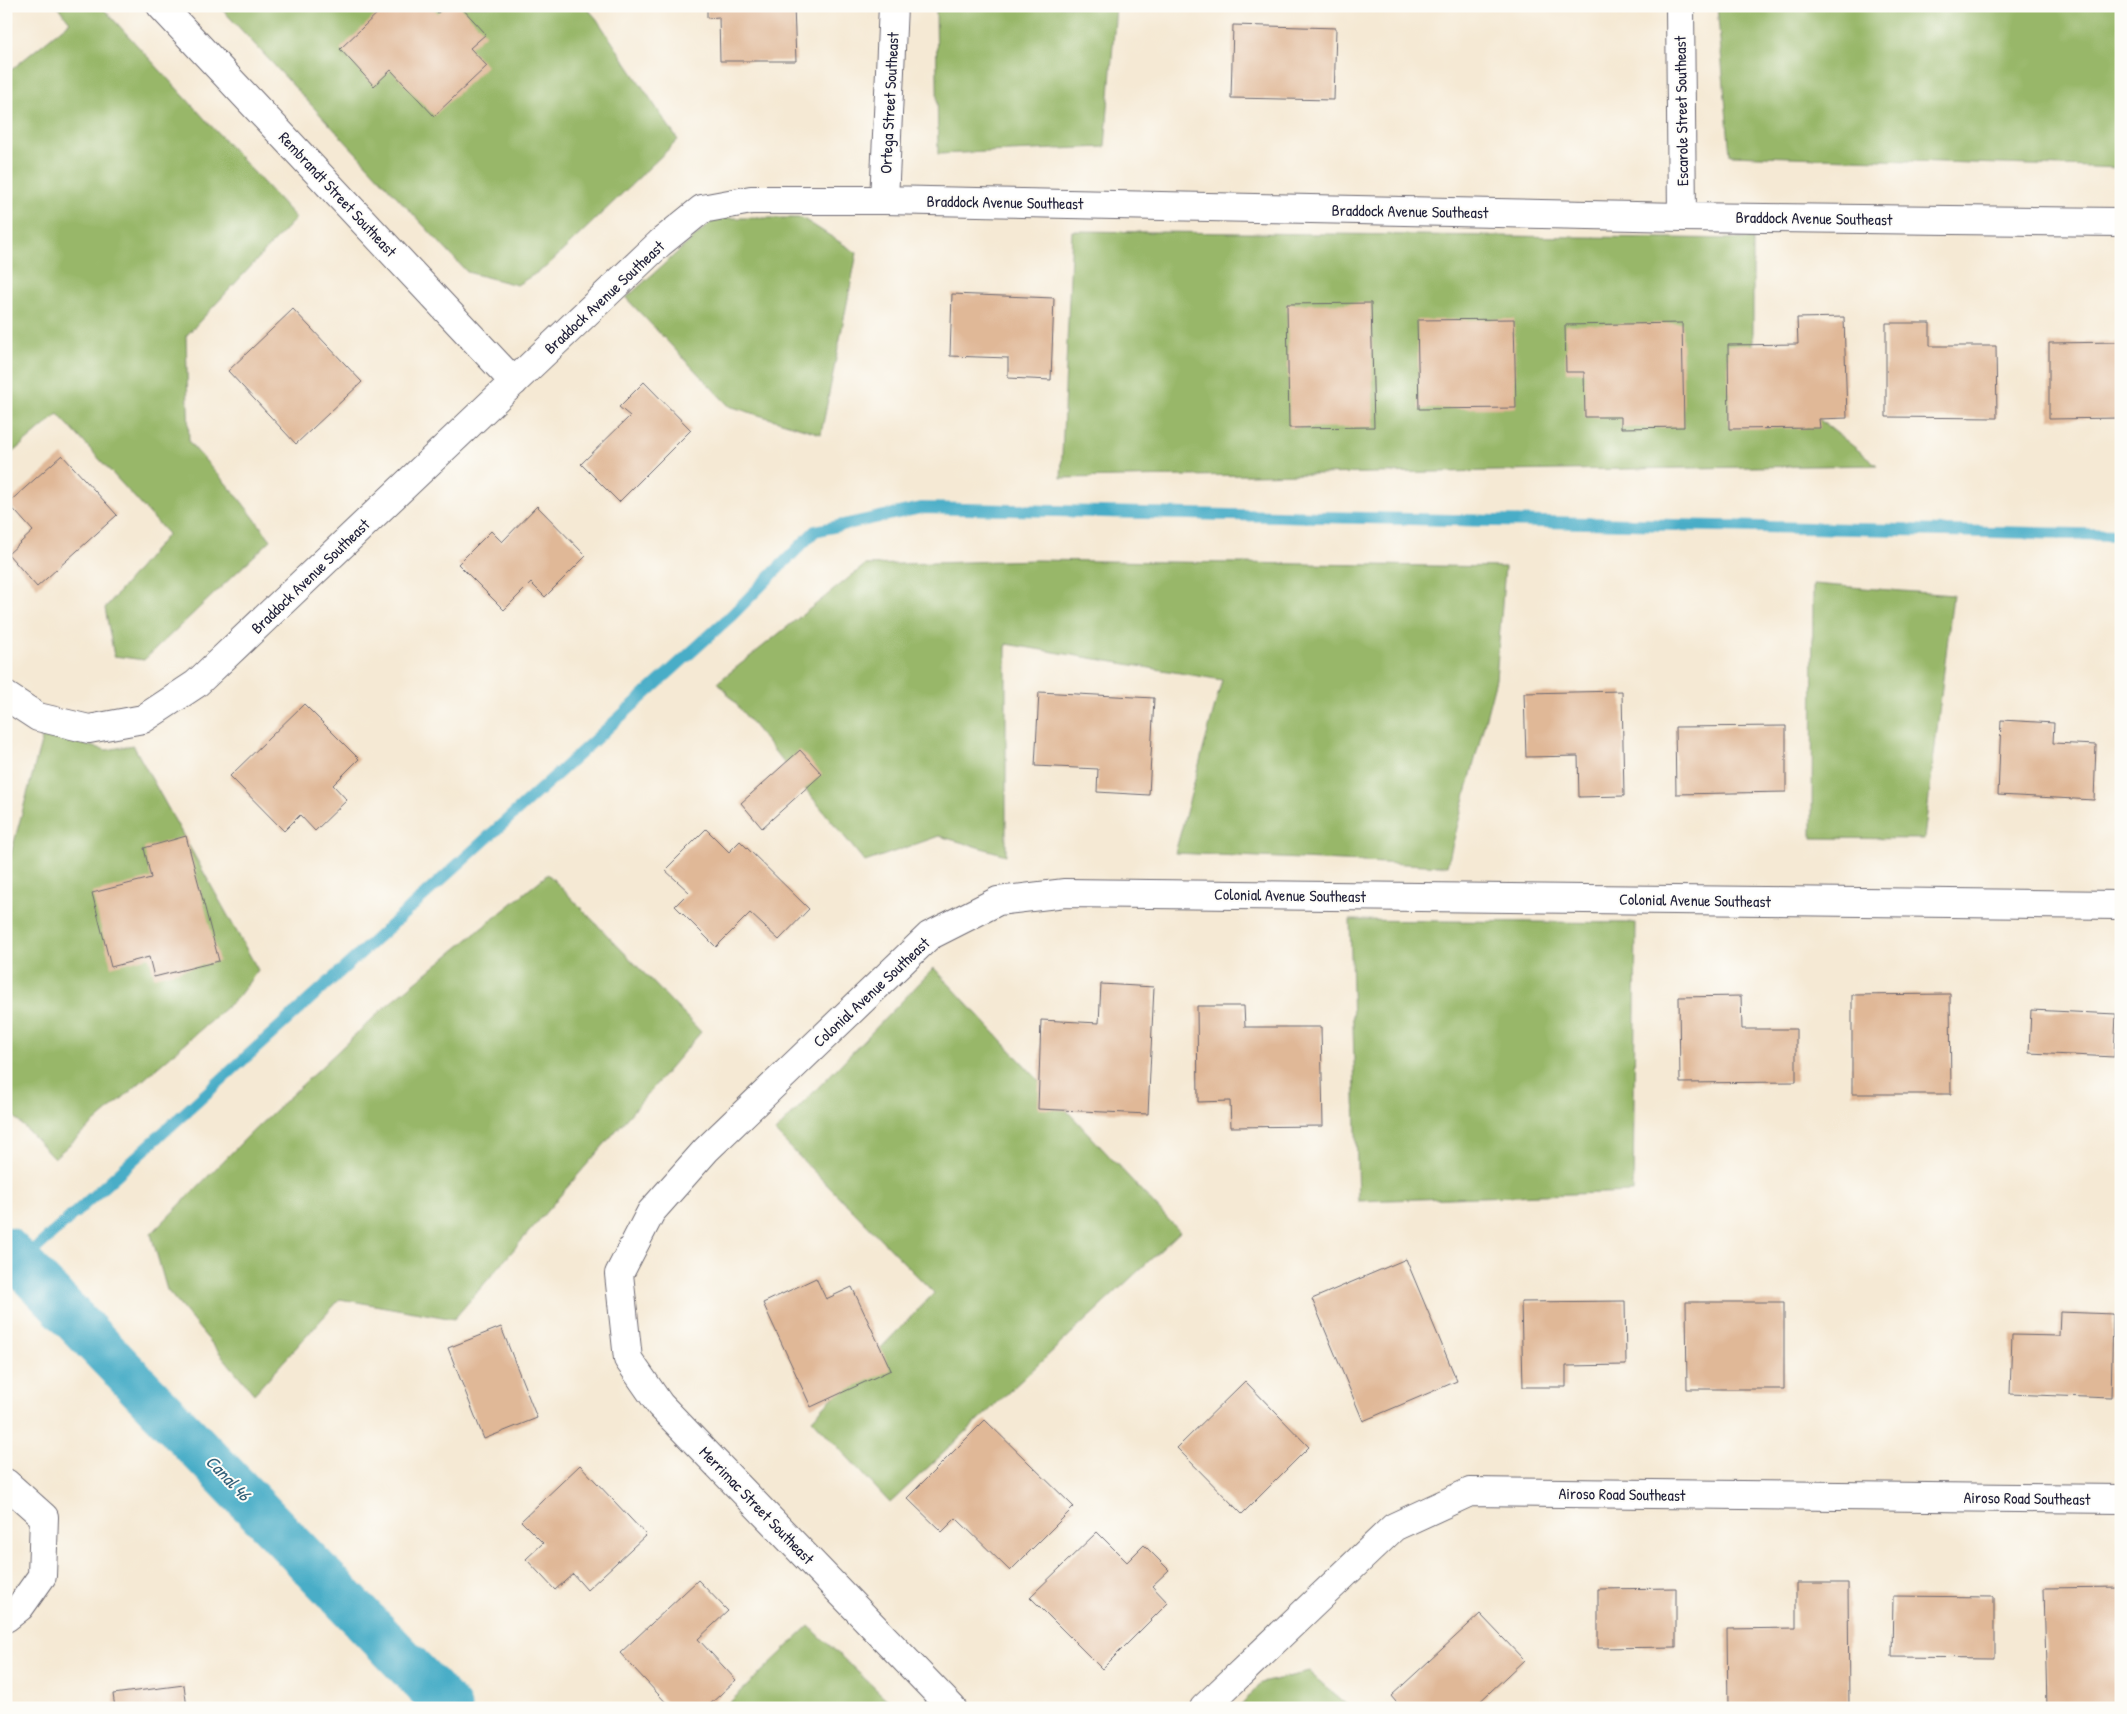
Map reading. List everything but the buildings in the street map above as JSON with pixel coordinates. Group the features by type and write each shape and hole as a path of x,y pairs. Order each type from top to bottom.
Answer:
{"street":[{"name":"Rembrandt Street Southeast","path":"161,6 514,382"},
{"name":"Ortega Street Southeast","path":"884,200 893,6"},
{"name":"Escarole Street Southeast","path":"1680,6 1682,217"},
{"name":"Braddock Avenue Southeast","path":"6,696 38,717 89,729 143,719 196,684 660,243 702,209 751,200 884,200 1682,217 2121,222"},
{"name":"Colonial Avenue Southeast","path":"619,1274 651,1212 706,1150 929,936 998,901 1065,893 2121,905"},
{"name":"Merrimac Street Southeast","path":"619,1274 628,1359 660,1405 952,1708"},
{"path":"6,1483 44,1517 42,1576 20,1607 6,1618"},
{"name":"Airoso Road Southeast","path":"1204,1708 1394,1527 1470,1492 2121,1499"}],"green space":[{"path":"57,6 101,6 296,218 186,336 189,442 238,497 271,540 144,660 114,656 105,608 168,534 58,414 6,458 6,74 70,22"},
{"path":"219,6 585,6 596,18 678,140 546,267 517,285 467,272"},
{"path":"936,6 1116,6 1105,147 938,154"},
{"path":"1717,6 2121,6 2121,168 1730,155"},
{"path":"716,218 802,218 857,253 821,434 729,406 626,298"},
{"path":"1072,231 1753,239 1753,367 1877,465 1061,478"},
{"path":"1036,560 1505,567 1496,679 1447,866 1175,853 1222,680 1006,644 1006,855 939,836 865,862 718,682 865,565"},
{"path":"1813,584 1953,595 1924,839 1812,838"},
{"path":"43,735 107,750 133,745 258,970 238,997 54,1158 6,1108 6,872"},
{"path":"548,874 701,1032 454,1319 340,1299 254,1394 167,1290 151,1234 252,1132 386,1006"},
{"path":"1350,920 1636,923 1633,1192 1358,1201"},
{"path":"934,968 1180,1232 890,1503 812,1419 934,1293 775,1132"},
{"path":"809,1626 896,1708 724,1708"},
{"path":"1309,1672 1350,1708 1239,1708 1261,1683"}],"waterway":[{"path":"20,1263 732,615 815,531 921,508 2121,535"},
{"name":"Canal 46","path":"6,1249 449,1708"}]}
